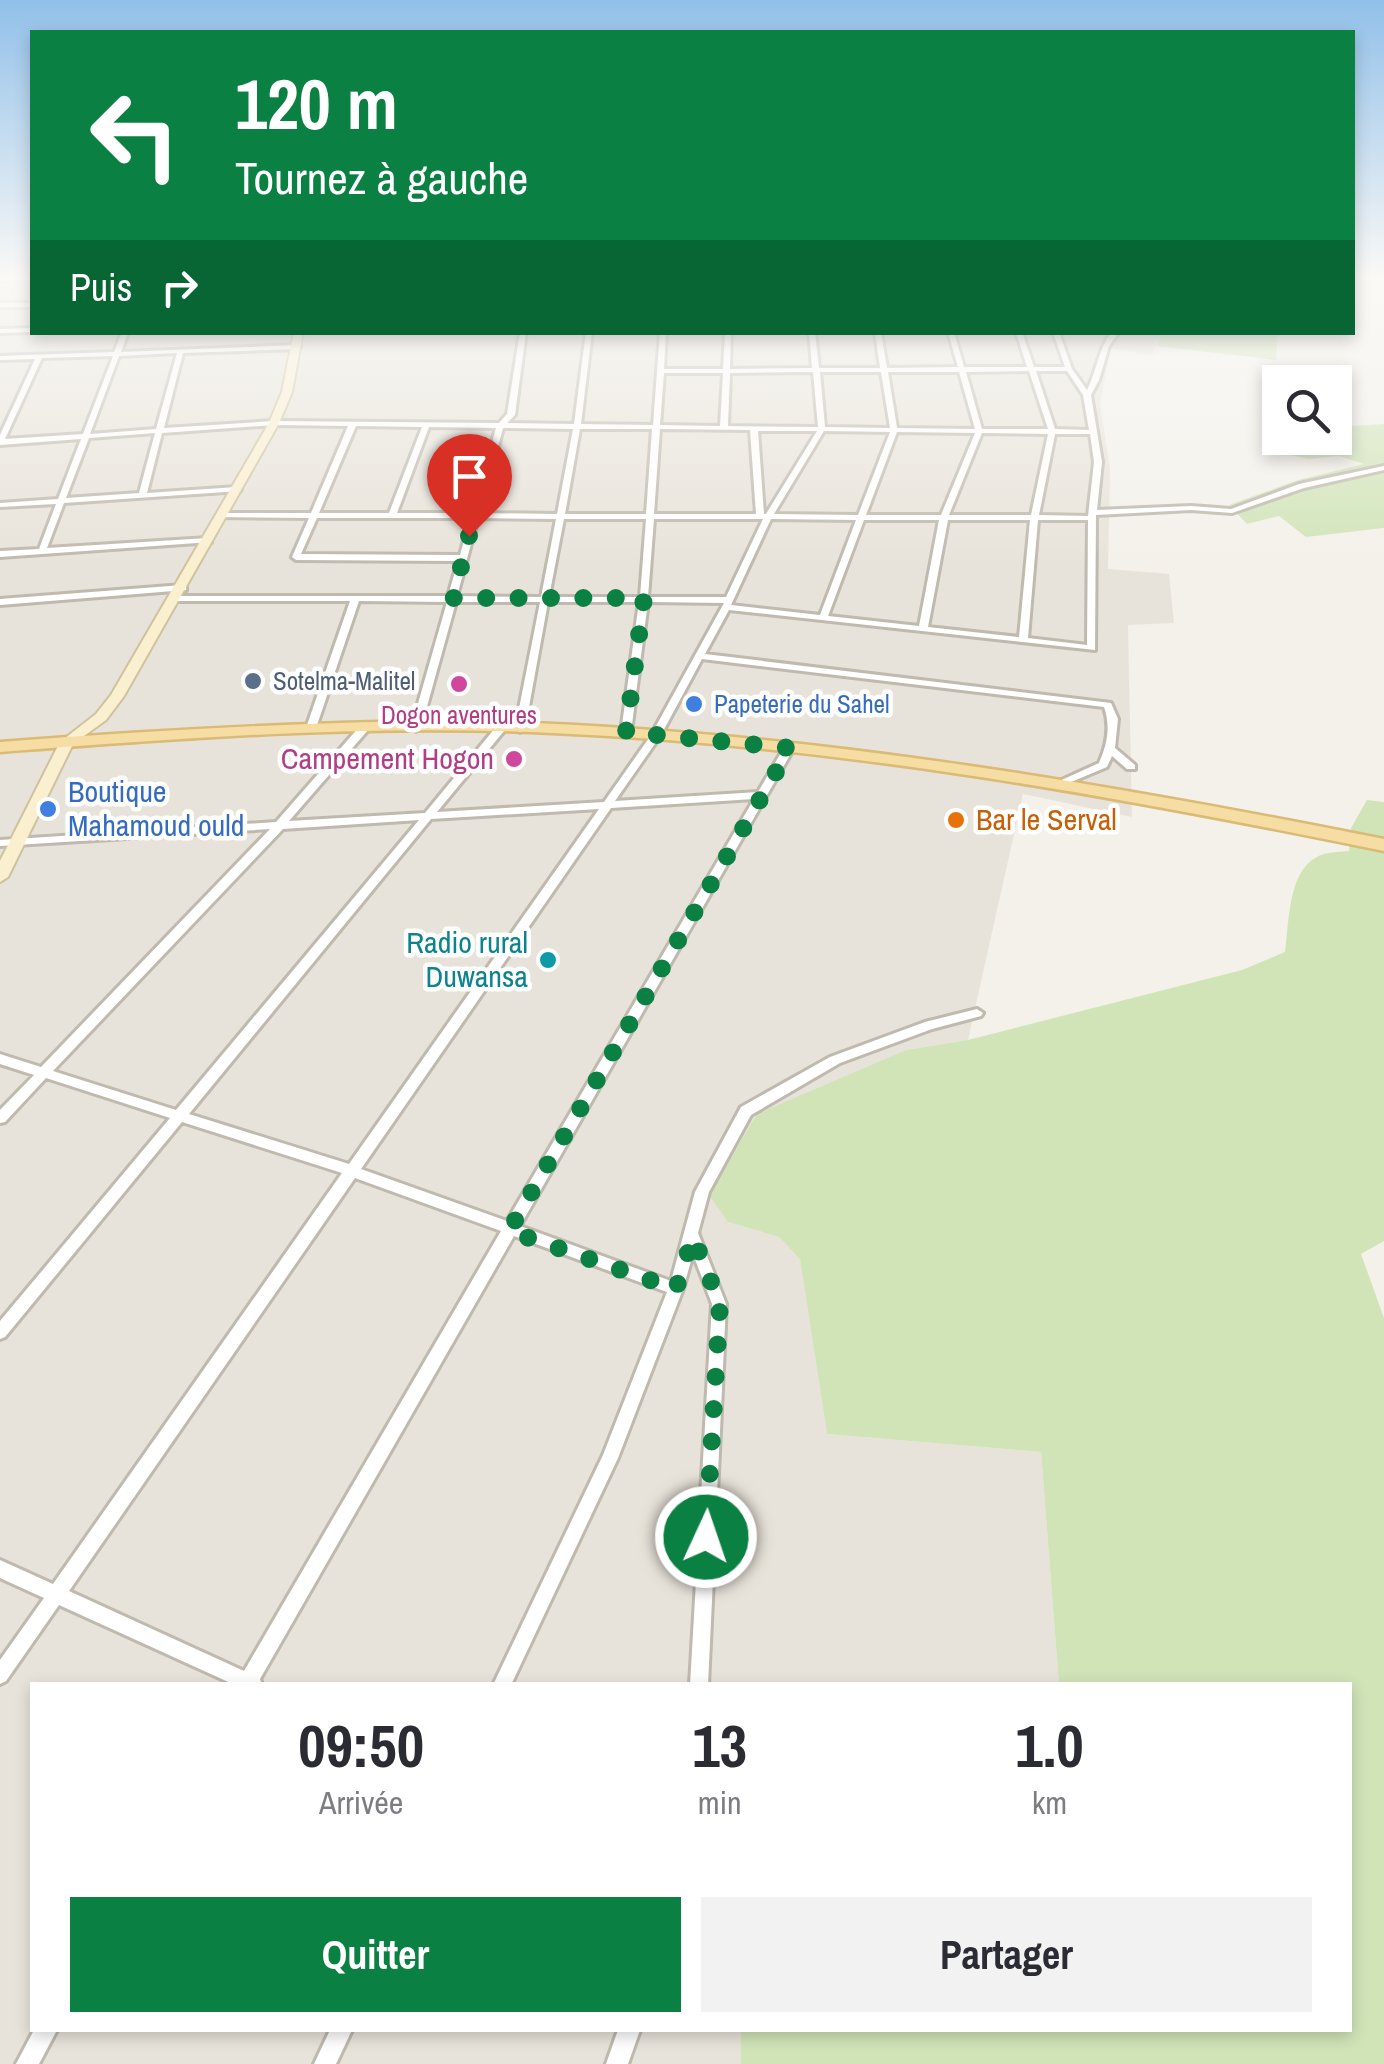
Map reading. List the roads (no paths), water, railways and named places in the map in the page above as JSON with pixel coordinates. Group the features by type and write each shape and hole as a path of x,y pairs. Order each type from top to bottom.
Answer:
{"main road":[{"path":"0,877 67,742 101,717 118,696 180,593 274,424 292,373"},
{"path":"0,747 311,728 626,732 790,748 1060,783 1384,846"}],"street":[{"path":"31,373 0,442 274,424 1090,432"},
{"path":"42,551 109,373"},
{"path":"142,496 174,373"},
{"path":"416,728 500,426 511,415 517,373"},
{"path":"520,729 584,373"},
{"path":"626,732 644,598 660,373"},
{"path":"724,428 726,373"},
{"path":"0,1676 656,735 728,604 764,516 822,429 817,373"},
{"path":"822,618 894,431 886,373"},
{"path":"922,630 944,518 979,431 963,373"},
{"path":"1023,640 1034,518 1052,432 1030,373"},
{"path":"0,602 180,593 356,598 644,598 728,604 1092,648 1092,515 1098,462 1086,395 1072,373"},
{"path":"1086,395 1097,384 1099,373"},
{"path":"353,424 296,557 463,558"},
{"path":"393,514 426,425"},
{"path":"754,429 764,516"},
{"path":"222,515 1034,518 1191,508 1232,511 1302,486 1384,468"},
{"path":"0,505 237,489"},
{"path":"0,554 208,540"},
{"path":"311,728 356,598"},
{"path":"699,656 1108,705 1112,712 1111,750 1094,772 1060,783"},
{"path":"0,1118 278,826 364,728"},
{"path":"0,1332 500,729"},
{"path":"251,1682 790,748"},
{"path":"1111,750 1130,767"},
{"path":"0,843 762,795"},
{"path":"503,1682 610,1458 676,1289 702,1192 746,1111 835,1060 929,1025 977,1014"},
{"path":"0,1058 352,1171 676,1289"},
{"path":"693,1237 720,1304 699,1682"},
{"path":"0,1569 246,1682"},
{"path":"27,2064 45,2032"},
{"path":"325,2064 340,2032"},
{"path":"617,2064 628,2032"}],"place":[{"name":"Sotelma-Malitel","path":"253,681"},
{"name":"Dogon aventures","path":"459,684"},
{"name":"Papeterie du Sahel","path":"694,704"},
{"name":"Campement Hogon","path":"514,759"},
{"name":"Boutique Mahamoud ould","path":"48,809"},
{"name":"Bar le Serval","path":"956,820"},
{"name":"Radio rural Duwansa","path":"548,960"}]}
